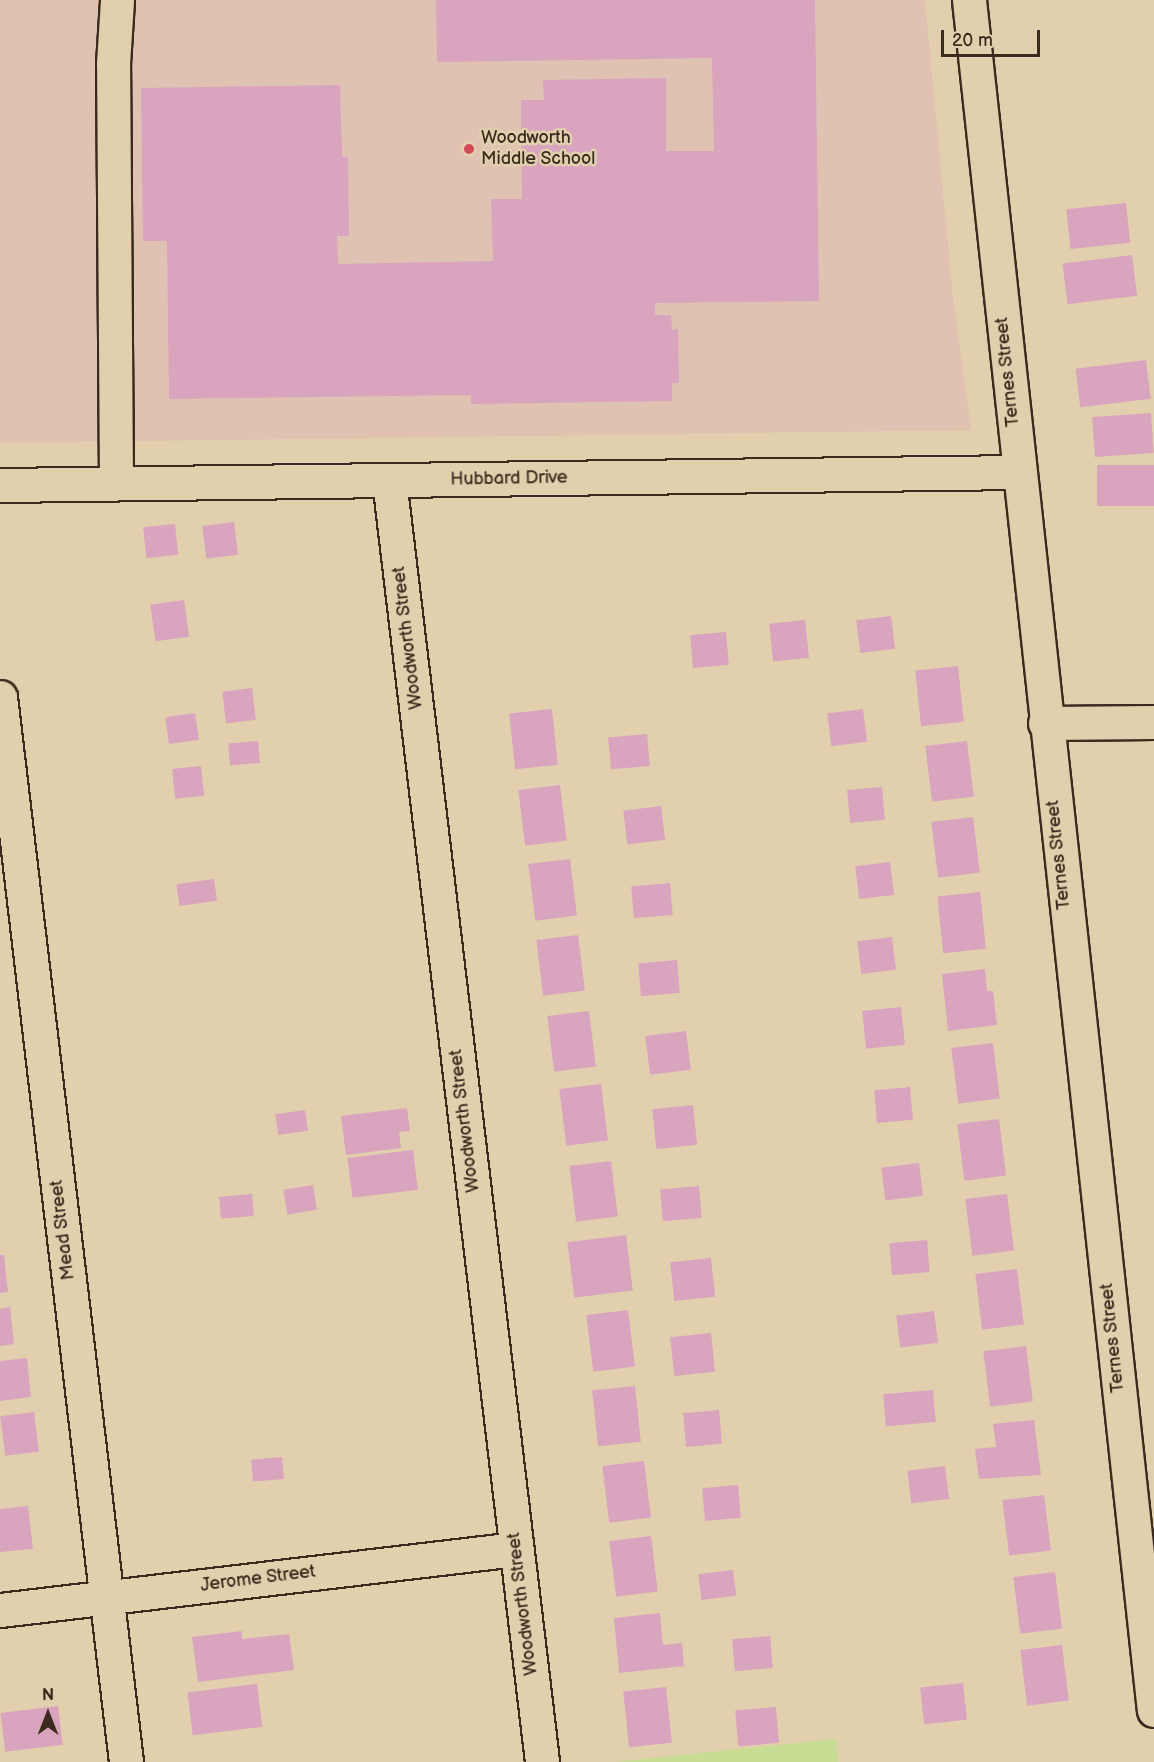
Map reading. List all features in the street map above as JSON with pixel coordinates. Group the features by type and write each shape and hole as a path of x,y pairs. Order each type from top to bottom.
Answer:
{"street":[{"path":"116,483 112,64 117,0"},
{"name":"Ternes Street","path":"969,0 1045,723 1154,1710"},
{"name":"Hubbard Drive","path":"0,485 1019,472"},
{"name":"Woodworth Street","path":"389,480 542,1762"},
{"name":"Mead Street","path":"0,698 126,1762"},
{"path":"1045,723 1154,722"},
{"name":"Jerome Street","path":"0,1610 516,1549"}],"shaded area":[{"name":"Woodworth Middle School","path":"0,0 925,0 953,298 971,430 0,443"}],"green space":[{"path":"836,1739 838,1762 615,1762"}],"building":[{"path":"436,0 815,0 819,301 655,303 655,315 671,315 672,330 678,329 679,383 672,383 672,401 471,404 471,395 169,399 167,241 143,241 141,88 340,85 342,157 348,157 349,236 337,236 338,264 493,261 491,199 522,199 521,100 544,100 543,80 666,78 666,151 714,151 712,58 437,62"},
{"path":"1126,203 1130,243 1071,249 1066,209"},
{"path":"1132,255 1137,296 1068,304 1063,264"},
{"path":"1146,360 1151,399 1080,407 1076,369"},
{"path":"1151,413 1154,453 1095,457 1092,417"},
{"path":"1097,465 1154,465 1154,506 1097,506"},
{"path":"234,522 238,555 206,559 202,526"},
{"path":"175,524 178,555 146,558 143,527"},
{"path":"184,600 189,637 155,641 150,605"},
{"path":"891,616 895,649 860,653 856,620"},
{"path":"805,620 809,658 773,662 769,624"},
{"path":"726,632 729,665 693,668 690,635"},
{"path":"958,666 964,722 921,726 915,670"},
{"path":"252,688 256,720 226,723 222,692"},
{"path":"552,709 558,765 515,769 509,713"},
{"path":"863,709 867,742 831,746 827,713"},
{"path":"195,713 199,740 169,744 165,717"},
{"path":"647,734 650,766 611,769 608,737"},
{"path":"258,741 260,763 230,766 228,744"},
{"path":"967,741 974,797 932,802 925,746"},
{"path":"201,766 204,796 175,799 172,769"},
{"path":"560,785 567,841 525,846 518,790"},
{"path":"882,787 885,820 850,823 847,790"},
{"path":"661,806 665,840 627,844 623,811"},
{"path":"973,817 980,873 938,878 931,822"},
{"path":"570,859 577,916 535,921 528,864"},
{"path":"890,862 894,895 859,899 855,866"},
{"path":"214,879 217,901 179,906 176,884"},
{"path":"670,883 673,915 634,918 631,886"},
{"path":"980,892 986,949 943,953 937,896"},
{"path":"578,935 585,991 543,996 536,940"},
{"path":"892,937 896,970 861,974 857,941"},
{"path":"677,960 680,993 641,996 638,963"},
{"path":"985,969 987,991 993,991 997,1025 948,1031 942,974"},
{"path":"901,1007 905,1045 866,1049 862,1011"},
{"path":"589,1011 596,1067 554,1072 547,1016"},
{"path":"686,1031 691,1070 650,1075 645,1036"},
{"path":"993,1043 1000,1099 958,1104 951,1048"},
{"path":"601,1084 608,1141 566,1146 559,1089"},
{"path":"910,1087 913,1120 877,1123 874,1090"},
{"path":"693,1105 697,1145 656,1149 652,1109"},
{"path":"407,1108 410,1131 399,1132 401,1148 346,1155 341,1116"},
{"path":"305,1110 308,1131 278,1135 275,1114"},
{"path":"999,1119 1006,1176 964,1181 957,1124"},
{"path":"413,1150 418,1190 352,1198 347,1158"},
{"path":"611,1161 618,1217 576,1222 569,1166"},
{"path":"919,1163 923,1196 885,1200 881,1168"},
{"path":"313,1185 317,1210 287,1214 283,1190"},
{"path":"699,1186 702,1218 663,1221 660,1189"},
{"path":"252,1194 254,1216 221,1219 219,1197"},
{"path":"1007,1194 1014,1251 972,1256 965,1199"},
{"path":"626,1235 633,1291 574,1298 567,1242"},
{"path":"927,1240 930,1272 892,1275 889,1243"},
{"path":"0,1255 4,1255 8,1292 0,1293"},
{"path":"711,1258 715,1297 674,1301 670,1262"},
{"path":"1017,1269 1024,1325 982,1330 975,1274"},
{"path":"10,1307 14,1344 0,1346 0,1309"},
{"path":"628,1310 635,1367 593,1372 586,1315"},
{"path":"934,1311 938,1343 900,1347 896,1316"},
{"path":"711,1333 715,1372 674,1376 670,1337"},
{"path":"1026,1346 1033,1402 990,1407 983,1351"},
{"path":"27,1358 31,1397 0,1401 0,1361"},
{"path":"635,1386 641,1442 598,1446 592,1390"},
{"path":"933,1390 936,1422 886,1426 883,1394"},
{"path":"719,1410 722,1444 686,1447 683,1413"},
{"path":"34,1412 39,1452 5,1456 0,1416"},
{"path":"1034,1420 1041,1475 979,1479 975,1449 996,1447 993,1424"},
{"path":"282,1457 284,1479 253,1482 251,1460"},
{"path":"644,1461 651,1518 609,1523 602,1466"},
{"path":"945,1466 949,1499 911,1503 907,1471"},
{"path":"738,1485 741,1518 705,1521 702,1488"},
{"path":"1044,1495 1051,1551 1009,1556 1002,1500"},
{"path":"28,1506 33,1549 0,1552 0,1509"},
{"path":"651,1536 658,1592 616,1597 609,1541"},
{"path":"733,1570 736,1596 701,1600 698,1574"},
{"path":"1055,1572 1062,1629 1020,1634 1013,1577"},
{"path":"660,1613 663,1645 682,1643 684,1666 619,1673 614,1618"},
{"path":"242,1631 242,1639 289,1634 294,1670 198,1682 192,1637"},
{"path":"770,1636 773,1668 735,1671 732,1639"},
{"path":"1062,1645 1069,1701 1027,1706 1020,1650"},
{"path":"963,1683 967,1720 924,1724 920,1687"},
{"path":"257,1684 262,1727 193,1735 188,1693"},
{"path":"666,1687 672,1743 629,1747 623,1691"},
{"path":"58,1706 63,1745 5,1752 0,1713"},
{"path":"776,1707 779,1743 738,1746 735,1711"}],"place":[{"name":"Woodworth Middle School","path":"469,149"}]}
